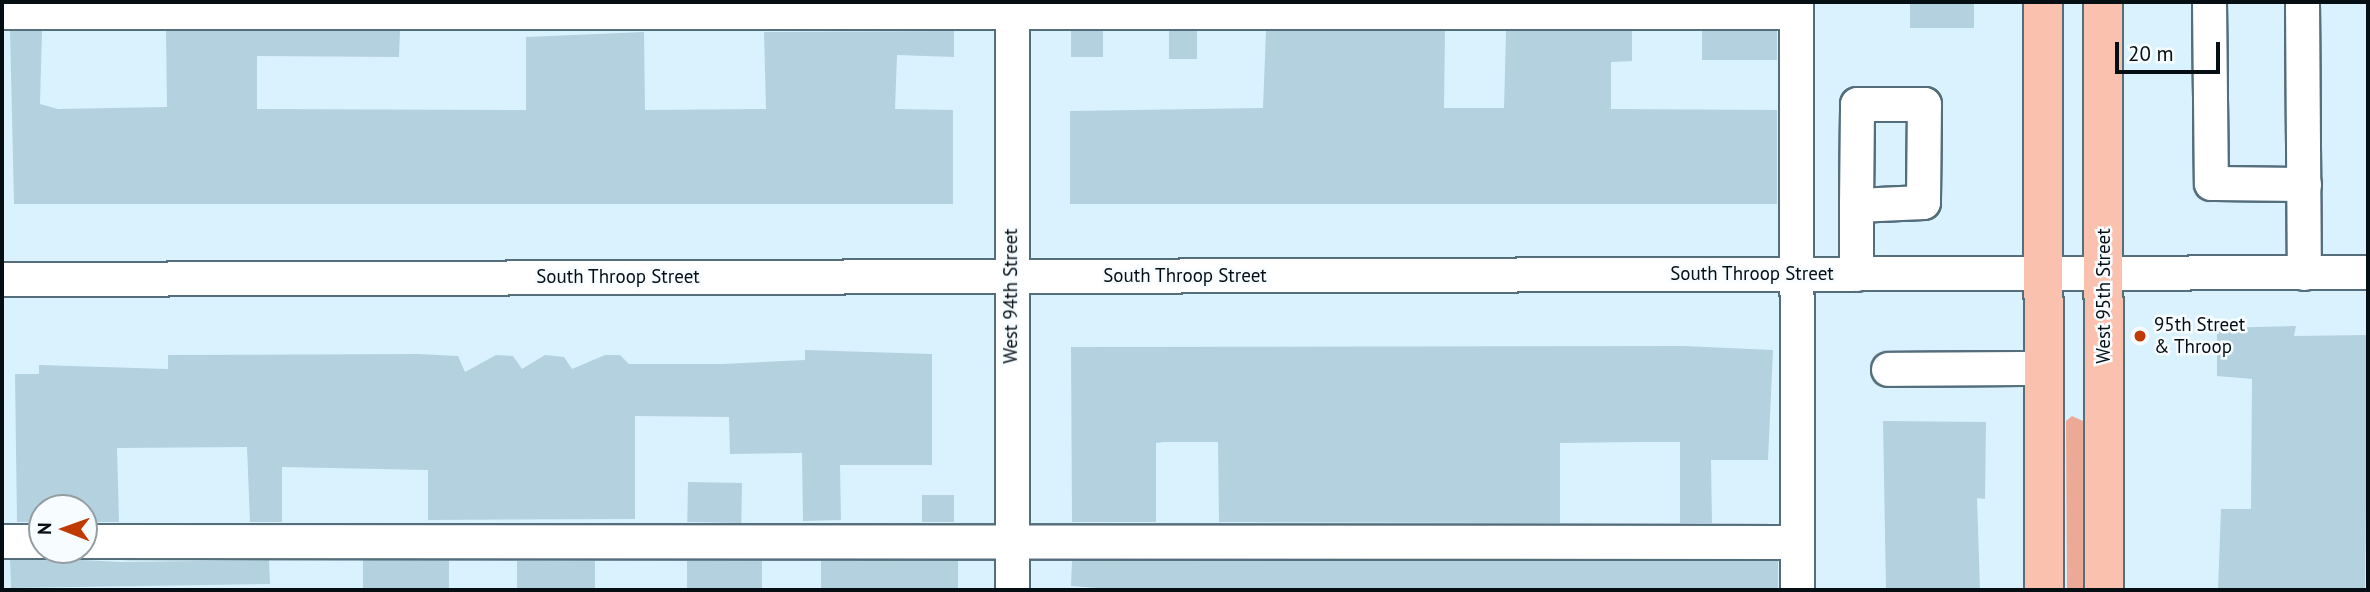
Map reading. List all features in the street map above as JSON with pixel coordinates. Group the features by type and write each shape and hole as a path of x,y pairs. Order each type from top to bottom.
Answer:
{"main road":[{"path":"2043,2 2044,590"},
{"name":"West 95th Street","path":"2103,2 2105,590"}],"street":[{"path":"2208,2 2210,183 2304,184"},
{"path":"2302,2 2304,272"},
{"path":"2,12 1012,7 1796,7 1797,590"},
{"name":"West 94th Street","path":"1012,7 1012,590"},
{"path":"1856,205 1856,274"},
{"name":"South Throop Street","path":"2,279 2368,272"},
{"path":"1888,369 2043,368"},
{"path":"2,541 28,541"},
{"path":"98,541 1796,542"}],"shaded area":[{"path":"2072,416 2083,421 2083,590 2067,590 2066,421"}],"building":[{"path":"1910,2 1974,2 1974,28 1910,28"},
{"path":"10,31 42,31 40,104 58,109 167,107 166,31 400,31 399,57 257,56 257,109 526,110 526,37 644,32 645,110 766,109 764,32 954,31 954,57 897,55 895,109 953,110 953,204 14,204"},
{"path":"1071,31 1103,31 1103,57 1071,57"},
{"path":"1169,31 1197,31 1197,59 1169,59"},
{"path":"1266,31 1445,31 1444,108 1504,108 1506,31 1632,31 1632,61 1611,62 1611,109 1777,110 1777,204 1070,204 1070,111 1263,108"},
{"path":"1702,31 1777,31 1777,60 1702,60"},
{"path":"2296,326 2294,336 2368,335 2365,590 2218,590 2221,509 2251,509 2252,379 2217,376 2217,328"},
{"path":"1683,346 1773,350 1768,460 1711,460 1712,523 1680,523 1680,442 1560,443 1560,523 1219,522 1218,442 1156,443 1156,522 1072,522 1071,347"},
{"path":"805,350 932,354 932,465 840,465 841,520 803,521 802,453 730,454 729,417 635,416 635,519 428,520 428,470 282,467 282,522 250,522 247,447 117,448 119,522 98,522 98,494 28,494 28,522 17,522 15,374 39,374 39,365 168,369 168,355 418,354 458,356 465,372 496,355 513,356 522,369 545,355 564,357 572,369 605,355 620,355 629,364 723,364 805,360"},
{"path":"1883,421 1986,422 1985,499 1977,498 1980,590 1886,590"},
{"path":"688,482 742,483 741,523 687,522"},
{"path":"922,495 954,495 954,522 922,522"},
{"path":"10,560 28,560 28,564 98,564 98,561 269,560 270,584 11,588"},
{"path":"363,560 449,560 449,590 363,590"},
{"path":"517,561 595,561 595,590 517,590"},
{"path":"687,561 762,561 762,590 687,590"},
{"path":"821,561 958,561 958,590 821,590"},
{"path":"1072,561 1778,561 1778,590 1124,590 1071,586"}],"place":[{"name":"95th Street & Throop","path":"2140,336"}]}
